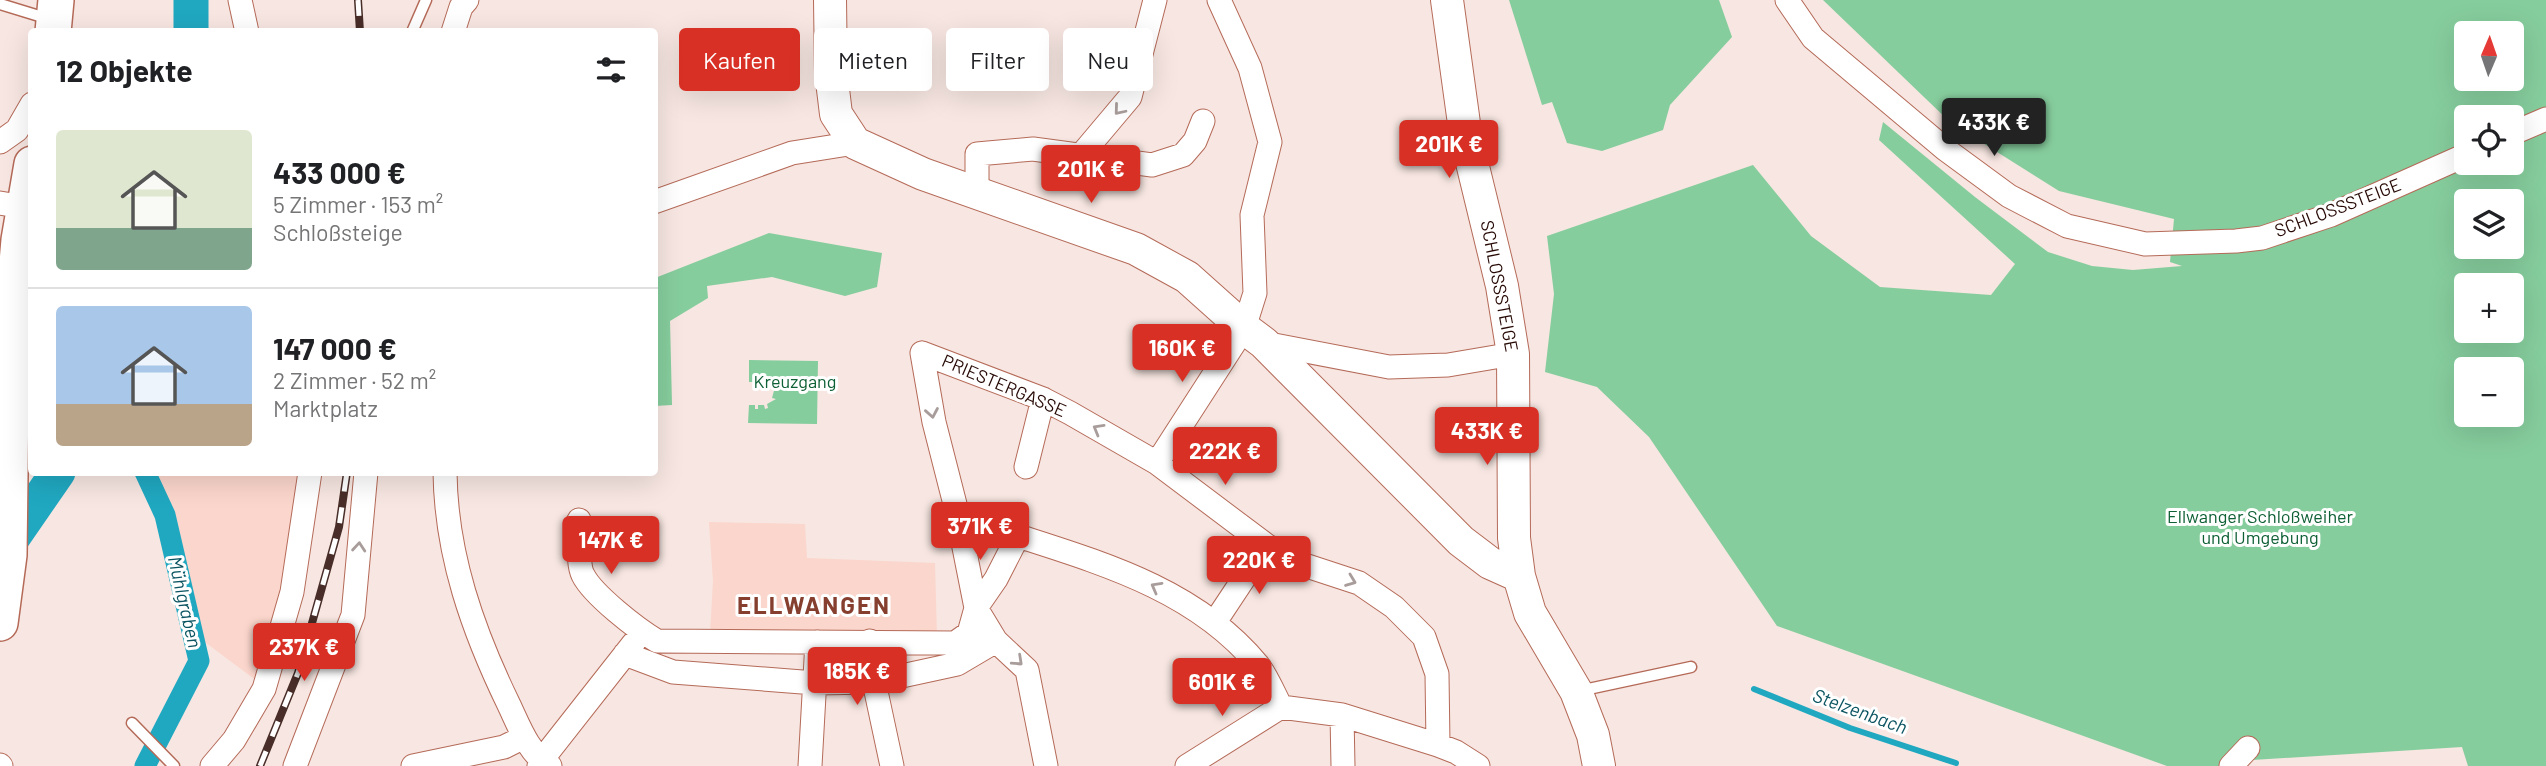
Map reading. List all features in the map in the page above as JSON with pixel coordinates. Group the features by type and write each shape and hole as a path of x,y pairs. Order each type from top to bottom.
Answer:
{"main road":[{"path":"0,623 9,555 12,205 28,172"}],"street":[{"path":"240,0 246,28"},
{"path":"454,28 461,7 467,0"},
{"path":"830,0 831,73 836,114 855,143 923,174 1136,249 1187,277 1254,335 1461,541 1490,563 1519,576"},
{"path":"1082,154 1130,97 1155,0"},
{"path":"1157,463 1254,335 1251,215 1270,142 1250,68 1219,0"},
{"name":"SCHLOSSSTEIGE","path":"1447,0 1466,138 1502,286 1513,354 1514,538 1519,576 1530,613 1576,691 1593,735 1599,766"},
{"name":"SCHLOSSSTEIGE","path":"1787,0 1813,38 1945,149 2009,197 2067,226 2145,244 2262,238 2331,215 2454,160"},
{"path":"0,142 16,130 28,110"},
{"path":"2524,128 2546,119"},
{"path":"977,193 977,154 1033,149 1152,165 1183,155 1195,141 1203,121"},
{"path":"658,201 792,153 855,143"},
{"path":"1254,335 1389,366 1448,365 1513,354"},
{"name":"PRIESTERGASSE","path":"1046,766 1027,670 996,641 976,608 934,422 922,352 1043,399 1157,463 1266,545 1295,562 1359,583 1394,607 1424,637 1437,674 1448,754"},
{"path":"1026,467 1043,399"},
{"path":"212,766 234,740 264,689 292,593 309,476"},
{"path":"295,766 353,615 366,476"},
{"path":"444,476 454,559 462,590 488,661 524,737 544,764 642,632"},
{"path":"579,520 582,573 596,592 642,632 657,641 955,643 969,634 976,608 996,579 1018,536 1110,565 1152,585 1215,622 1259,666 1281,707"},
{"path":"1215,622 1266,545"},
{"path":"870,641 874,682 892,766"},
{"path":"625,654 673,672 815,683 874,682 957,664 996,641"},
{"path":"810,766 817,642"},
{"path":"1200,762 1281,707 1342,715 1478,766"},
{"path":"1342,715 1343,766"},
{"path":"414,766 504,747 524,737"},
{"path":"2231,766 2248,748"}],"lane":[{"path":"414,28 426,0"},
{"path":"0,4 55,18"},
{"path":"1576,691 1691,667"},
{"path":"132,723 174,766"}],"shaded area":[{"path":"150,476 303,476 261,684 182,625"},
{"path":"709,522 805,524 807,558 935,563 937,636 710,634 713,581"}],"green space":[{"path":"1509,0 1719,0 1732,37 1670,105 1663,130 1602,151 1567,143 1552,102 1542,105"},
{"name":"Ellwanger Schloßweiher und Umgebung","path":"1823,0 2546,0 2546,766 2468,766 2462,747 2252,760 2247,766 2167,766 1777,626 1649,437 1597,387 1545,372 1554,294 1547,236 1753,165 1811,236 1880,287 1991,295 2015,264 1879,140 1883,122 2048,252 2092,266 2133,270 2182,266 2170,262 2174,219 2059,191 1951,123"},
{"path":"769,233 882,253 877,287 845,296 772,277 707,286 708,298 670,321 672,405 658,406 658,277"},
{"name":"Kreuzgang","path":"749,360 818,361 817,424 748,423 749,405 755,405 755,409 758,409 758,405 764,405 765,409 768,408 767,404 776,399 772,398 775,387 771,388 768,380 758,382 756,379 755,382 749,382"}],"waterway":[{"path":"191,0 191,28"},
{"path":"0,556 55,476"},
{"name":"Mühlgraben","path":"145,766 199,661 165,515 147,476"},
{"name":"Stelzenbach","path":"1754,689 1850,728 1956,763"}],"railway":[{"path":"358,0 360,28"},
{"path":"260,766 298,673 339,527 346,476"}],"district":[{"name":"ELLWANGEN","path":"814,606"}]}
